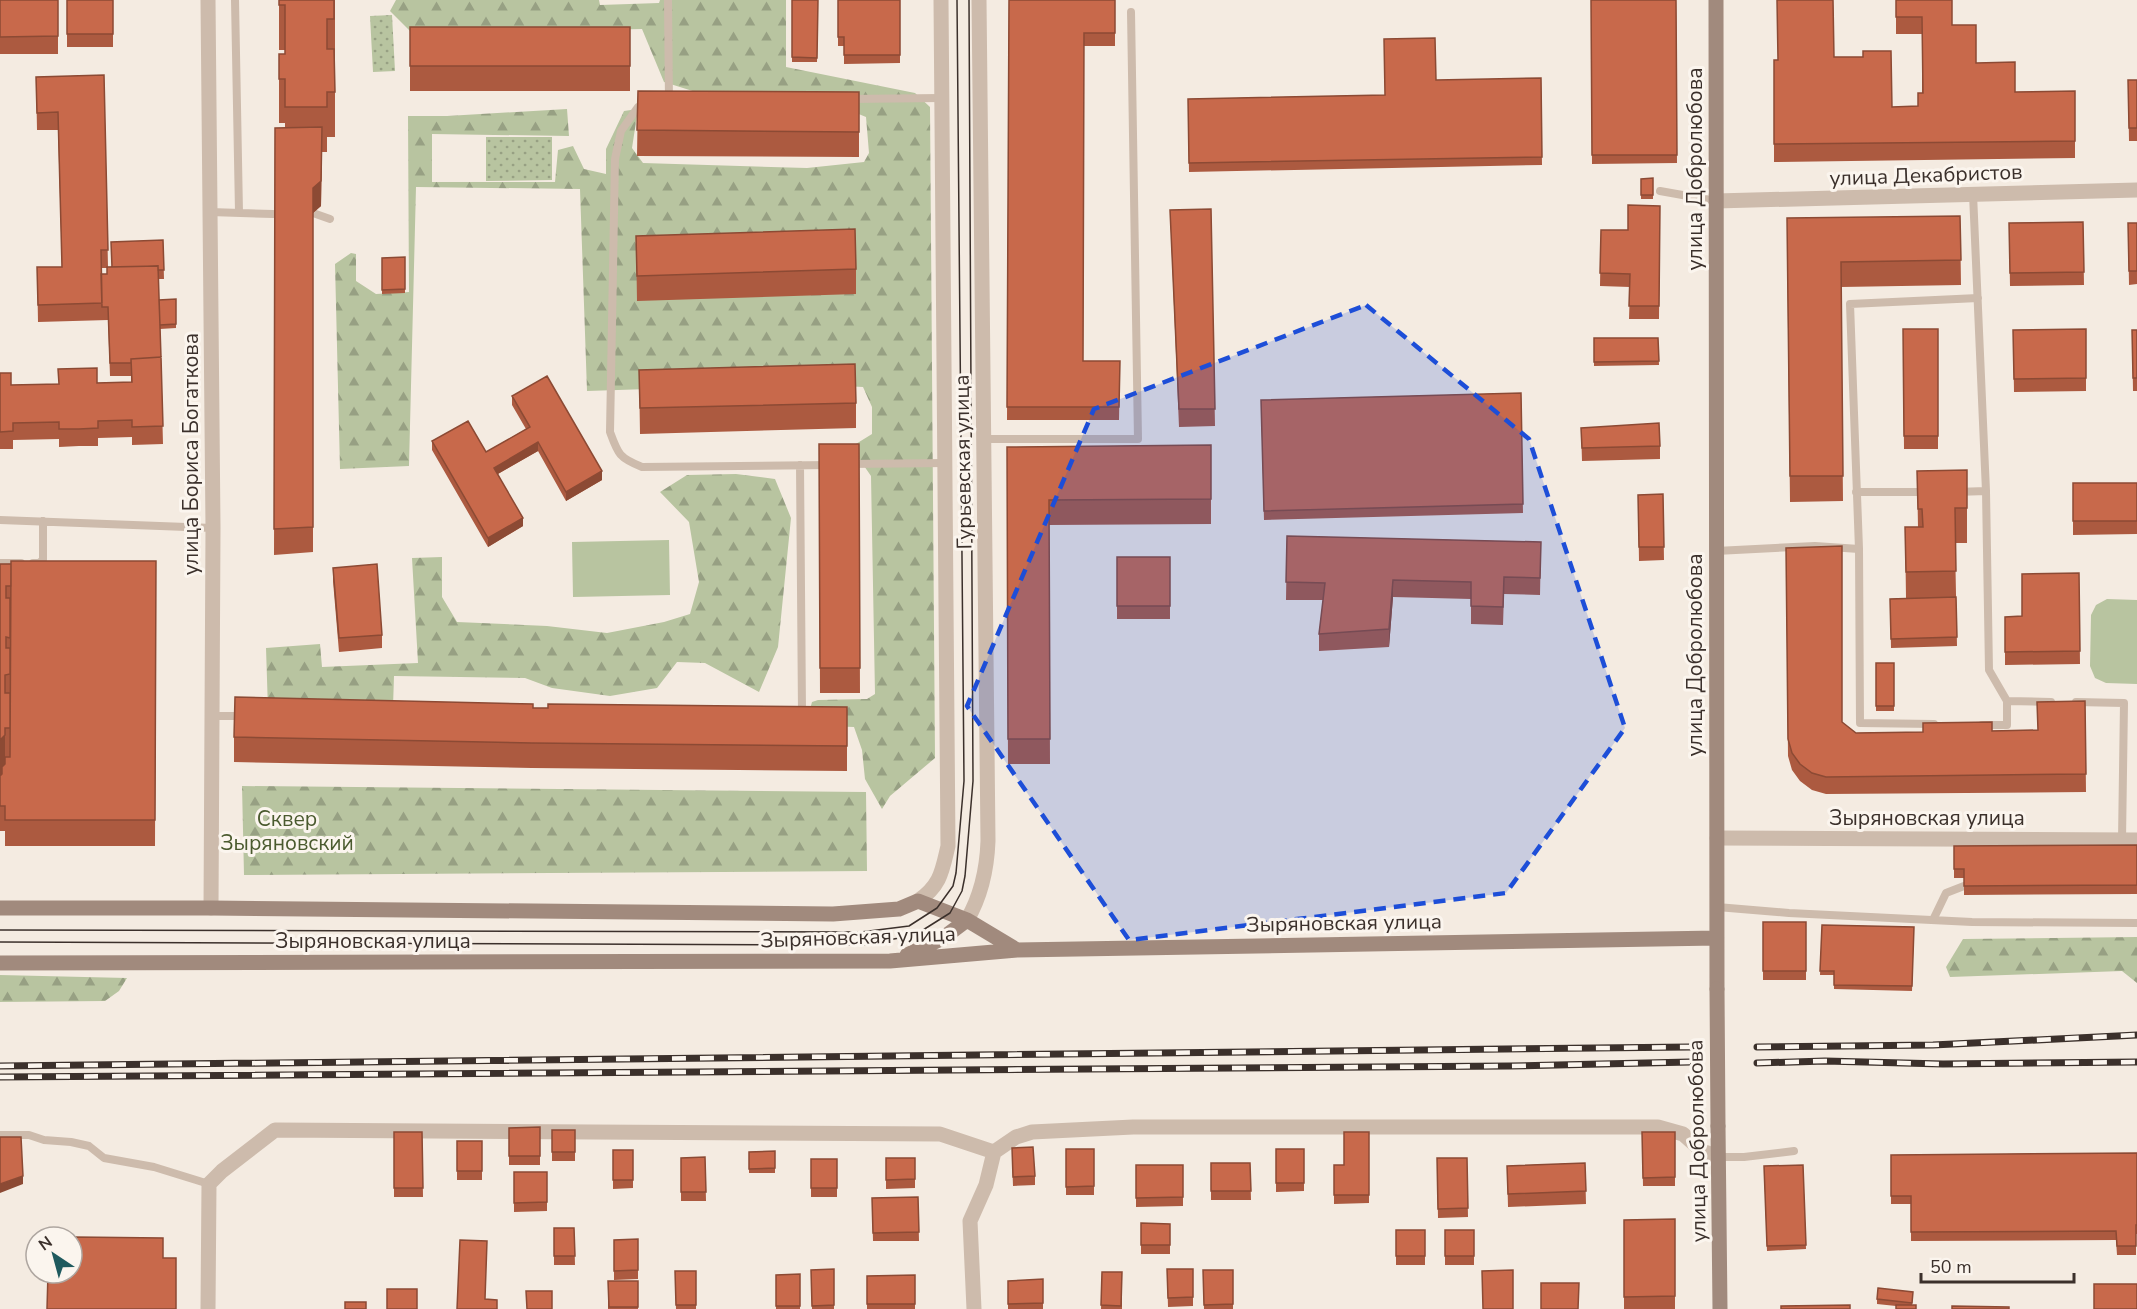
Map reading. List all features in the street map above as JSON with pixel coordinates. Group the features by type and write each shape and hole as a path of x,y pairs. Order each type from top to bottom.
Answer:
{"main road":[{"name":"улица Добролюбова","path":"1716,0 1717,988 1720,1309"},
{"path":"918,901 967,920 1017,950"},
{"name":"Зыряновская улица","path":"0,909 211,908 833,914 899,909 918,901"},
{"path":"890,961 914,953 943,939 967,920"},
{"name":"Зыряновская улица","path":"0,963 890,961 1017,950 1717,938"}],"street":[{"name":"улица Бориса Богаткова","path":"208,0 213,528 211,908"},
{"name":"Гурьевская улица","path":"918,901 931,892 939,880 948,846 941,0"},
{"name":"Гурьевская улица","path":"967,920 980,893 988,841 979,0"},
{"name":"улица Декабристов","path":"1716,201 2137,190"},
{"name":"Зыряновская улица","path":"1717,838 2129,840"},
{"path":"974,1309 970,1221 986,1185 994,1152 1016,1137 1032,1132 1133,1127 1658,1127 1683,1134 1702,1150 1719,1157"},
{"path":"208,1309 209,1184 222,1171 275,1130 940,1134 994,1152"}],"lane":[{"path":"235,0 239,212"},
{"path":"668,0 669,102"},
{"path":"984,439 1138,440 1131,12"},
{"path":"844,99 941,98"},
{"path":"681,102 638,107 621,130 615,159 610,432 617,452 629,462 642,467 946,463"},
{"path":"1660,191 1716,201"},
{"path":"1973,194 1986,491 1989,670 2007,701 2007,725 1973,725"},
{"path":"210,212 273,213"},
{"path":"313,213 330,219"},
{"path":"1939,724 1860,723 1859,549 1850,304 1978,298"},
{"path":"800,465 802,712"},
{"path":"1951,492 1986,491"},
{"path":"1856,492 1939,492"},
{"path":"0,520 213,528"},
{"path":"0,563 30,566 43,560 43,521"},
{"path":"1716,551 1815,546 1859,549"},
{"path":"2007,701 2124,703 2129,840"},
{"path":"790,712 813,712"},
{"path":"213,716 252,716"},
{"path":"1933,920 1946,893 1964,886"},
{"path":"1717,907 1933,920 2137,923"},
{"path":"0,1135 29,1135 44,1140 89,1146 104,1158 154,1167 209,1184"},
{"path":"1719,1157 1744,1157 1794,1151"}],"highlighted area":[{"path":"1366,305 1529,439 1625,728 1506,893 1129,940 967,706 1094,409"}],"green space":[{"path":"396,0 599,0 600,5 659,3 660,0 786,0 786,67 915,93 930,107 935,758 890,796 882,809 865,779 862,750 854,727 823,726 809,713 812,702 818,700 867,699 875,694 871,476 851,447 872,434 872,407 863,387 806,384 587,391 580,189 416,187 409,466 340,469 335,264 351,253 356,254 356,281 376,294 409,292 408,116 567,109 569,136 432,134 432,182 555,182 558,150 573,146 584,169 606,174 606,149 624,111 638,109 632,148 643,163 807,168 864,162 869,153 866,117 839,106 718,99 664,82 642,29 413,34 390,11"},
{"path":"392,15 395,71 373,72 370,16"},
{"path":"486,137 552,137 552,180 486,181"},
{"path":"736,474 775,479 791,518 778,647 759,692 705,663 677,662 657,688 610,696 552,688 525,678 394,676 393,707 268,710 266,648 320,644 322,667 418,663 412,558 442,557 442,597 457,622 547,626 607,633 664,622 690,614 699,582 689,522 660,492 687,475"},
{"path":"669,540 670,595 573,597 572,542"},
{"path":"2107,599 2137,600 2137,684 2106,683 2095,678 2090,666 2091,615 2096,605"},
{"name":"Cквер Зыряновский","path":"242,786 866,792 867,871 244,875"},
{"path":"2137,937 2137,983 2122,971 1950,977 1946,967 1963,939"},
{"path":"0,975 127,978 119,991 105,1001 0,1002"}],"building":[{"path":"0,0 58,0 58,36 0,37"},
{"path":"67,0 113,0 113,34 67,34"},
{"path":"279,0 334,0 334,19 327,19 327,49 334,49 335,92 327,92 327,107 285,107 285,79 279,79 279,54 285,54 285,5 279,5"},
{"path":"792,0 818,0 817,58 792,57"},
{"path":"838,0 900,0 900,55 844,55 844,37 838,37"},
{"path":"1009,0 1115,0 1115,33 1084,33 1083,361 1120,361 1119,407 1007,407"},
{"path":"1591,0 1676,0 1677,155 1592,155"},
{"path":"1777,0 1833,0 1834,57 1863,57 1863,51 1891,51 1892,107 1918,106 1918,93 1923,93 1922,17 1896,17 1896,0 1952,0 1952,25 1976,25 1976,63 2015,62 2015,92 2075,91 2075,141 1774,144 1774,60 1778,60"},
{"path":"410,27 630,27 630,66 410,66"},
{"path":"1435,38 1436,80 1541,78 1542,157 1189,163 1188,99 1385,95 1384,39"},
{"path":"104,75 108,250 101,250 102,303 38,305 37,267 62,267 58,112 37,113 36,77"},
{"path":"2128,80 2137,80 2137,128 2129,128"},
{"path":"638,91 859,92 859,132 637,130"},
{"path":"322,127 321,181 313,188 313,527 274,529 275,128"},
{"path":"1653,178 1653,195 1641,195 1641,179"},
{"path":"1628,205 1660,206 1659,306 1629,306 1630,274 1600,273 1601,230 1628,230"},
{"path":"1211,209 1215,409 1179,409 1170,210"},
{"path":"1960,216 1961,260 1841,262 1843,476 1790,476 1787,218"},
{"path":"2083,222 2084,272 2010,273 2009,223"},
{"path":"2128,223 2137,223 2137,271 2129,271"},
{"path":"855,229 856,269 637,276 636,236"},
{"path":"163,240 164,270 158,270 158,266 112,267 111,242"},
{"path":"405,257 405,289 382,290 382,258"},
{"path":"158,266 161,357 131,359 131,363 110,363 108,307 102,307 101,274 107,274 107,267"},
{"path":"176,299 176,324 160,325 159,300"},
{"path":"1903,329 1938,329 1938,436 1904,436"},
{"path":"2086,329 2086,378 2014,379 2013,330"},
{"path":"2132,330 2137,330 2137,378 2133,378"},
{"path":"1594,338 1658,338 1659,361 1594,362"},
{"path":"161,357 163,426 132,427 132,420 98,421 98,428 79,429 59,429 59,422 13,423 13,431 0,432 0,373 11,373 11,385 59,384 58,369 97,368 97,383 132,382 131,359"},
{"path":"855,364 856,403 640,408 639,370"},
{"path":"547,376 602,471 566,492 538,442 494,468 523,518 488,538 432,441 468,421 486,452 530,427 512,396"},
{"path":"1521,393 1523,504 1264,511 1261,400"},
{"path":"1659,423 1660,446 1582,448 1581,428"},
{"path":"819,444 859,444 860,668 820,668"},
{"path":"1211,445 1211,499 1049,500 1050,739 1008,739 1007,447"},
{"path":"1967,470 1967,508 1955,508 1956,571 1906,572 1905,527 1923,527 1922,509 1918,509 1917,471"},
{"path":"2073,483 2137,483 2137,521 2073,521"},
{"path":"1663,494 1664,547 1639,547 1638,495"},
{"path":"1287,536 1541,542 1540,578 1504,577 1503,607 1471,606 1471,582 1393,580 1389,629 1319,634 1325,583 1286,582"},
{"path":"1842,546 1842,722 1856,733 1923,732 1923,723 1992,722 1992,731 2038,730 2037,702 2085,701 2086,774 1826,777 1812,773 1800,764 1792,753 1788,739 1786,548"},
{"path":"1117,557 1170,557 1170,606 1117,606"},
{"path":"11,561 156,561 155,820 5,820 5,806 0,806 0,776 5,757 10,757"},
{"path":"0,564 11,564 11,586 6,586 6,598 10,598 10,638 6,637 6,648 10,648 10,674 5,675 5,693 10,693 10,728 5,728 5,735 0,740"},
{"path":"377,564 382,635 339,638 333,568"},
{"path":"2079,573 2080,651 2005,652 2005,617 2022,616 2022,574"},
{"path":"1956,597 1957,637 1891,639 1890,599"},
{"path":"1876,663 1894,663 1894,706 1876,706"},
{"path":"235,697 533,704 533,708 548,708 548,704 847,707 847,746 234,737"},
{"path":"2137,845 2137,885 1964,886 1964,869 1954,869 1954,846"},
{"path":"1763,922 1806,922 1806,971 1763,971"},
{"path":"1822,925 1914,927 1912,986 1834,985 1834,971 1820,971"},
{"path":"540,1127 540,1156 509,1156 509,1128"},
{"path":"552,1130 575,1130 575,1152 552,1152"},
{"path":"394,1132 422,1132 423,1188 394,1188"},
{"path":"1344,1132 1369,1132 1369,1195 1334,1195 1334,1165 1344,1165"},
{"path":"1642,1132 1675,1132 1675,1177 1643,1178"},
{"path":"0,1137 21,1137 23,1176 0,1184"},
{"path":"457,1141 482,1141 482,1171 457,1171"},
{"path":"1033,1147 1035,1176 1013,1177 1012,1148"},
{"path":"1066,1149 1094,1149 1094,1186 1066,1187"},
{"path":"1276,1149 1304,1149 1304,1183 1276,1183"},
{"path":"613,1150 633,1150 633,1180 613,1180"},
{"path":"775,1151 775,1168 749,1169 749,1152"},
{"path":"2137,1153 2136,1246 2117,1246 2116,1231 1911,1232 1911,1196 1891,1196 1891,1155"},
{"path":"705,1157 706,1192 681,1192 681,1158"},
{"path":"886,1158 915,1158 915,1179 886,1180"},
{"path":"1437,1158 1467,1158 1468,1208 1438,1209"},
{"path":"811,1159 837,1159 837,1188 811,1188"},
{"path":"1211,1163 1250,1163 1251,1191 1211,1191"},
{"path":"1585,1163 1586,1191 1508,1194 1507,1166"},
{"path":"1136,1165 1183,1165 1183,1197 1136,1198"},
{"path":"1803,1165 1806,1245 1767,1246 1764,1166"},
{"path":"514,1172 547,1172 547,1202 514,1203"},
{"path":"918,1197 919,1232 873,1233 872,1198"},
{"path":"1675,1219 1675,1296 1624,1297 1624,1220"},
{"path":"1141,1223 1170,1224 1170,1245 1141,1245"},
{"path":"554,1228 574,1228 575,1256 554,1256"},
{"path":"1396,1230 1425,1230 1425,1256 1396,1256"},
{"path":"1445,1230 1474,1230 1474,1256 1445,1256"},
{"path":"84,1237 163,1238 163,1258 176,1258 176,1309 47,1309 48,1285 84,1285"},
{"path":"638,1239 638,1270 614,1271 614,1240"},
{"path":"460,1240 487,1241 485,1299 497,1300 497,1309 457,1309"},
{"path":"834,1269 834,1305 812,1306 811,1270"},
{"path":"1167,1269 1193,1269 1193,1297 1168,1298"},
{"path":"1203,1270 1233,1270 1233,1304 1204,1305"},
{"path":"1513,1270 1513,1309 1483,1309 1482,1271"},
{"path":"675,1271 696,1271 696,1305 676,1305"},
{"path":"1102,1272 1122,1272 1121,1306 1101,1305"},
{"path":"800,1274 800,1306 776,1306 776,1275"},
{"path":"915,1275 915,1304 867,1304 867,1276"},
{"path":"1043,1279 1043,1303 1008,1304 1008,1281"},
{"path":"608,1281 638,1281 638,1307 609,1307"},
{"path":"1541,1283 1579,1283 1578,1309 1541,1309"},
{"path":"2094,1284 2137,1284 2137,1309 2094,1309"},
{"path":"1878,1288 1913,1292 1912,1303 1877,1299"},
{"path":"387,1289 417,1289 417,1309 387,1309"},
{"path":"526,1291 552,1291 552,1309 527,1309"},
{"path":"345,1302 366,1302 366,1309 345,1309"},
{"path":"1850,1305 1850,1309 1781,1309 1781,1306"},
{"path":"1896,1305 1916,1305 1916,1309 1896,1309"},
{"path":"1952,1306 2009,1307 2009,1309 1952,1309"}],"tram line":[{"path":"0,930 861,932 909,926 937,908 953,886 956,873 964,781 957,0"},
{"path":"0,942 862,945 915,935 950,913 962,891 965,876 973,781 969,0"}],"railway":[{"path":"1757,1047 1933,1045 2137,1035"},
{"path":"0,1066 1690,1047"},
{"path":"1757,1063 1825,1061 1943,1064 2137,1062"},
{"path":"0,1077 1510,1066 1690,1062"}]}
